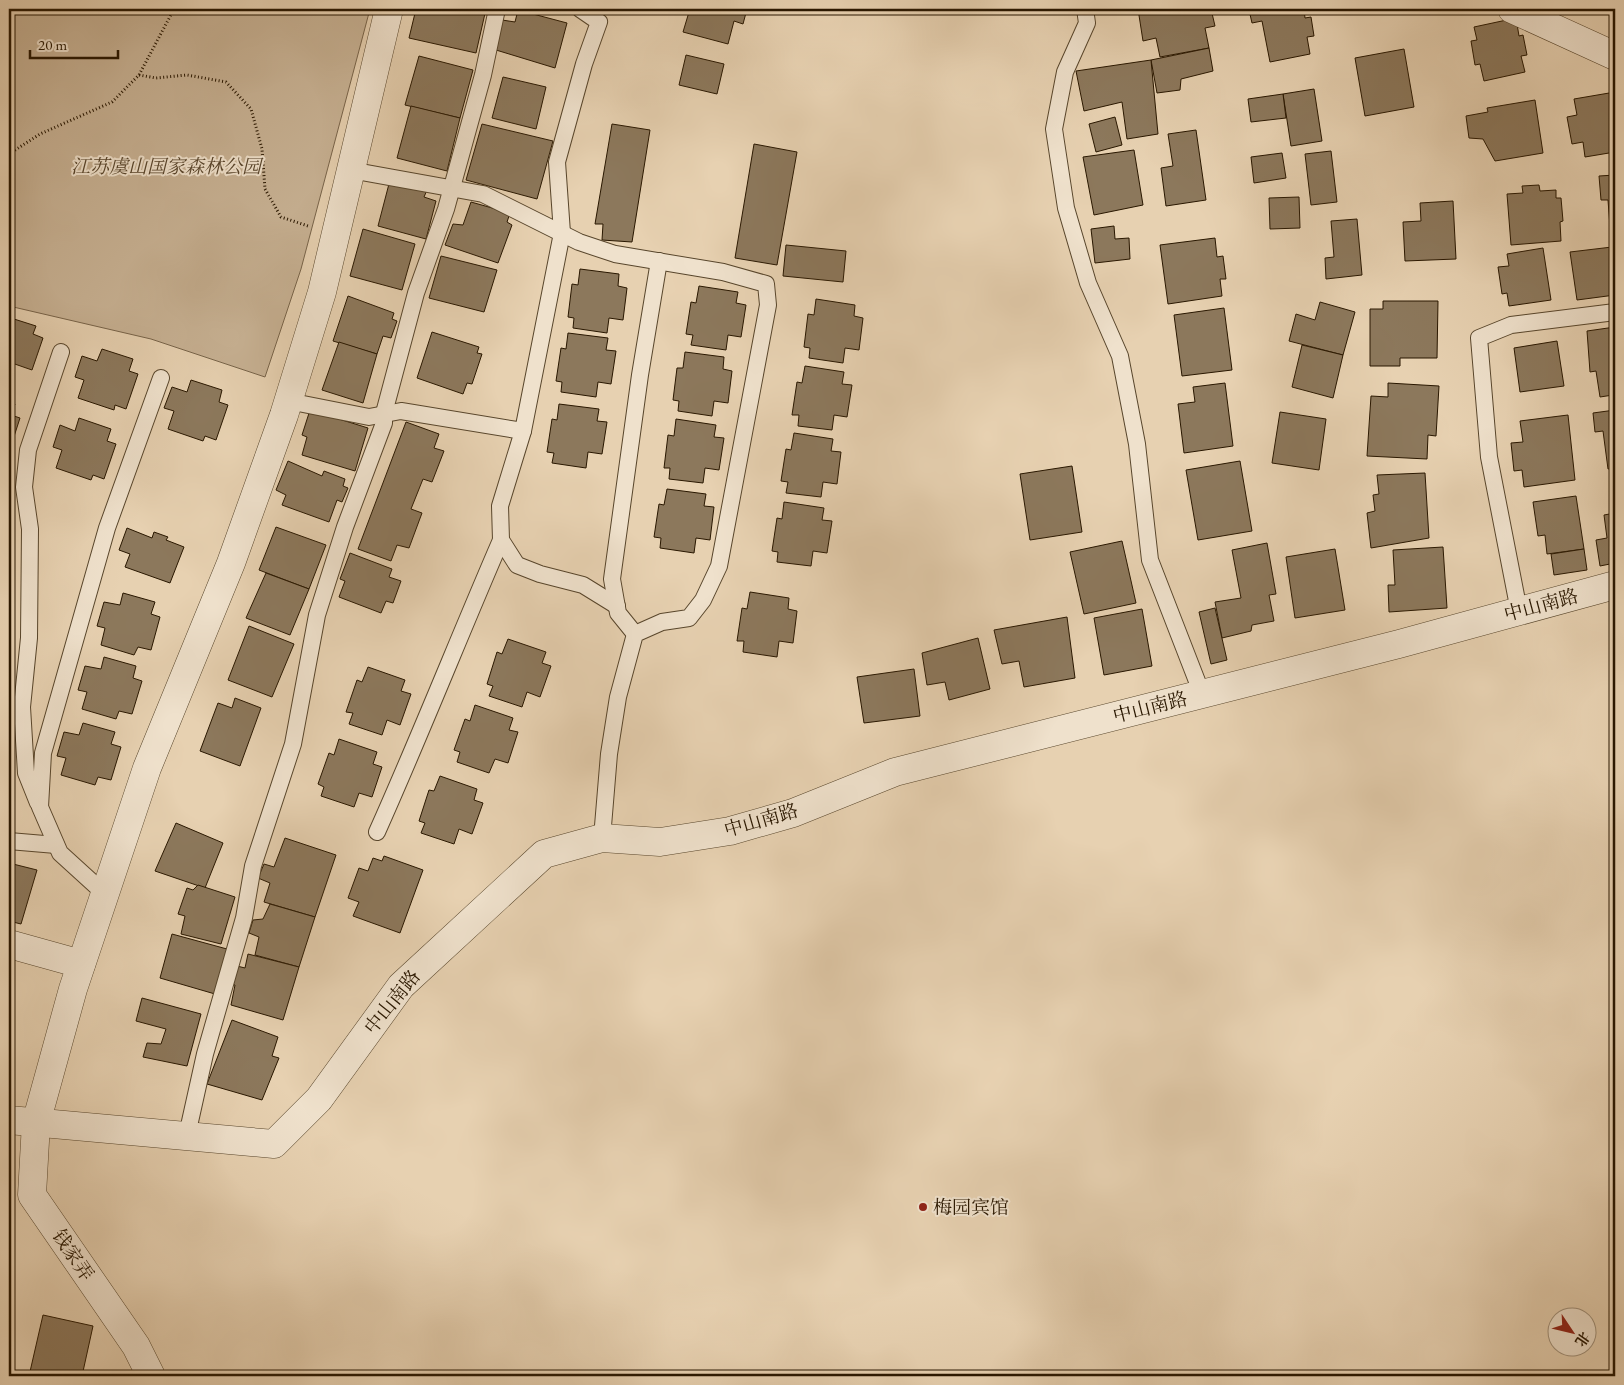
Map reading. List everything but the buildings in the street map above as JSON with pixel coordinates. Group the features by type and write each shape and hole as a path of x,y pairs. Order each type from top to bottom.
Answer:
{"street":[{"name":"钱家弄","path":"151,1376 136,1346 32,1195 36,1123 81,964 147,768 231,564 288,400 322,292 389,9"},
{"path":"1512,9 1615,56"},
{"name":"中山南路","path":"9,1120 274,1144 319,1099 401,986 544,854 602,838 660,842 730,831 793,813 895,772 1202,694 1615,585"},
{"path":"9,944 81,964"}],"lane":[{"path":"187,1135 205,1054 244,918 253,866 293,744 318,615 345,527 384,423 384,413 416,293 452,186 484,75 496,9"},
{"path":"377,832 424,727 459,636 501,540 500,506 523,431 562,233 557,162 584,64 600,22 580,9"},
{"path":"1085,9 1087,23 1065,72 1054,129 1066,208 1088,282 1120,356 1137,444 1150,560 1202,694"},
{"path":"350,170 452,186 482,194 579,242 615,254 723,272 766,284 768,305 719,566 703,600 689,618 662,622 635,634"},
{"path":"635,634 618,613 612,579 640,375 659,261"},
{"path":"1519,611 1490,458 1479,338 1511,325 1615,312"},
{"path":"61,352 28,450 24,487 30,529 28,638 22,707 26,773 60,853 105,894"},
{"path":"40,807 43,753 65,670 107,528 161,378"},
{"path":"288,400 369,417 401,411 523,431"},
{"path":"501,540 517,565 540,574 583,584 617,606"},
{"path":"602,838 609,754 618,697 635,634"},
{"path":"9,841 56,845"}],"path":[{"path":"9,154 40,134 112,102 139,75 174,9"},
{"path":"139,75 156,78 187,75 226,82 251,109 262,149 265,189 281,217 335,234"}],"green space":[{"name":"江苏虞山国家森林公园","path":"9,9 370,9 301,269 265,377 151,339 9,306"}],"place":[{"name":"梅园宾馆","path":"923,1207"}]}
